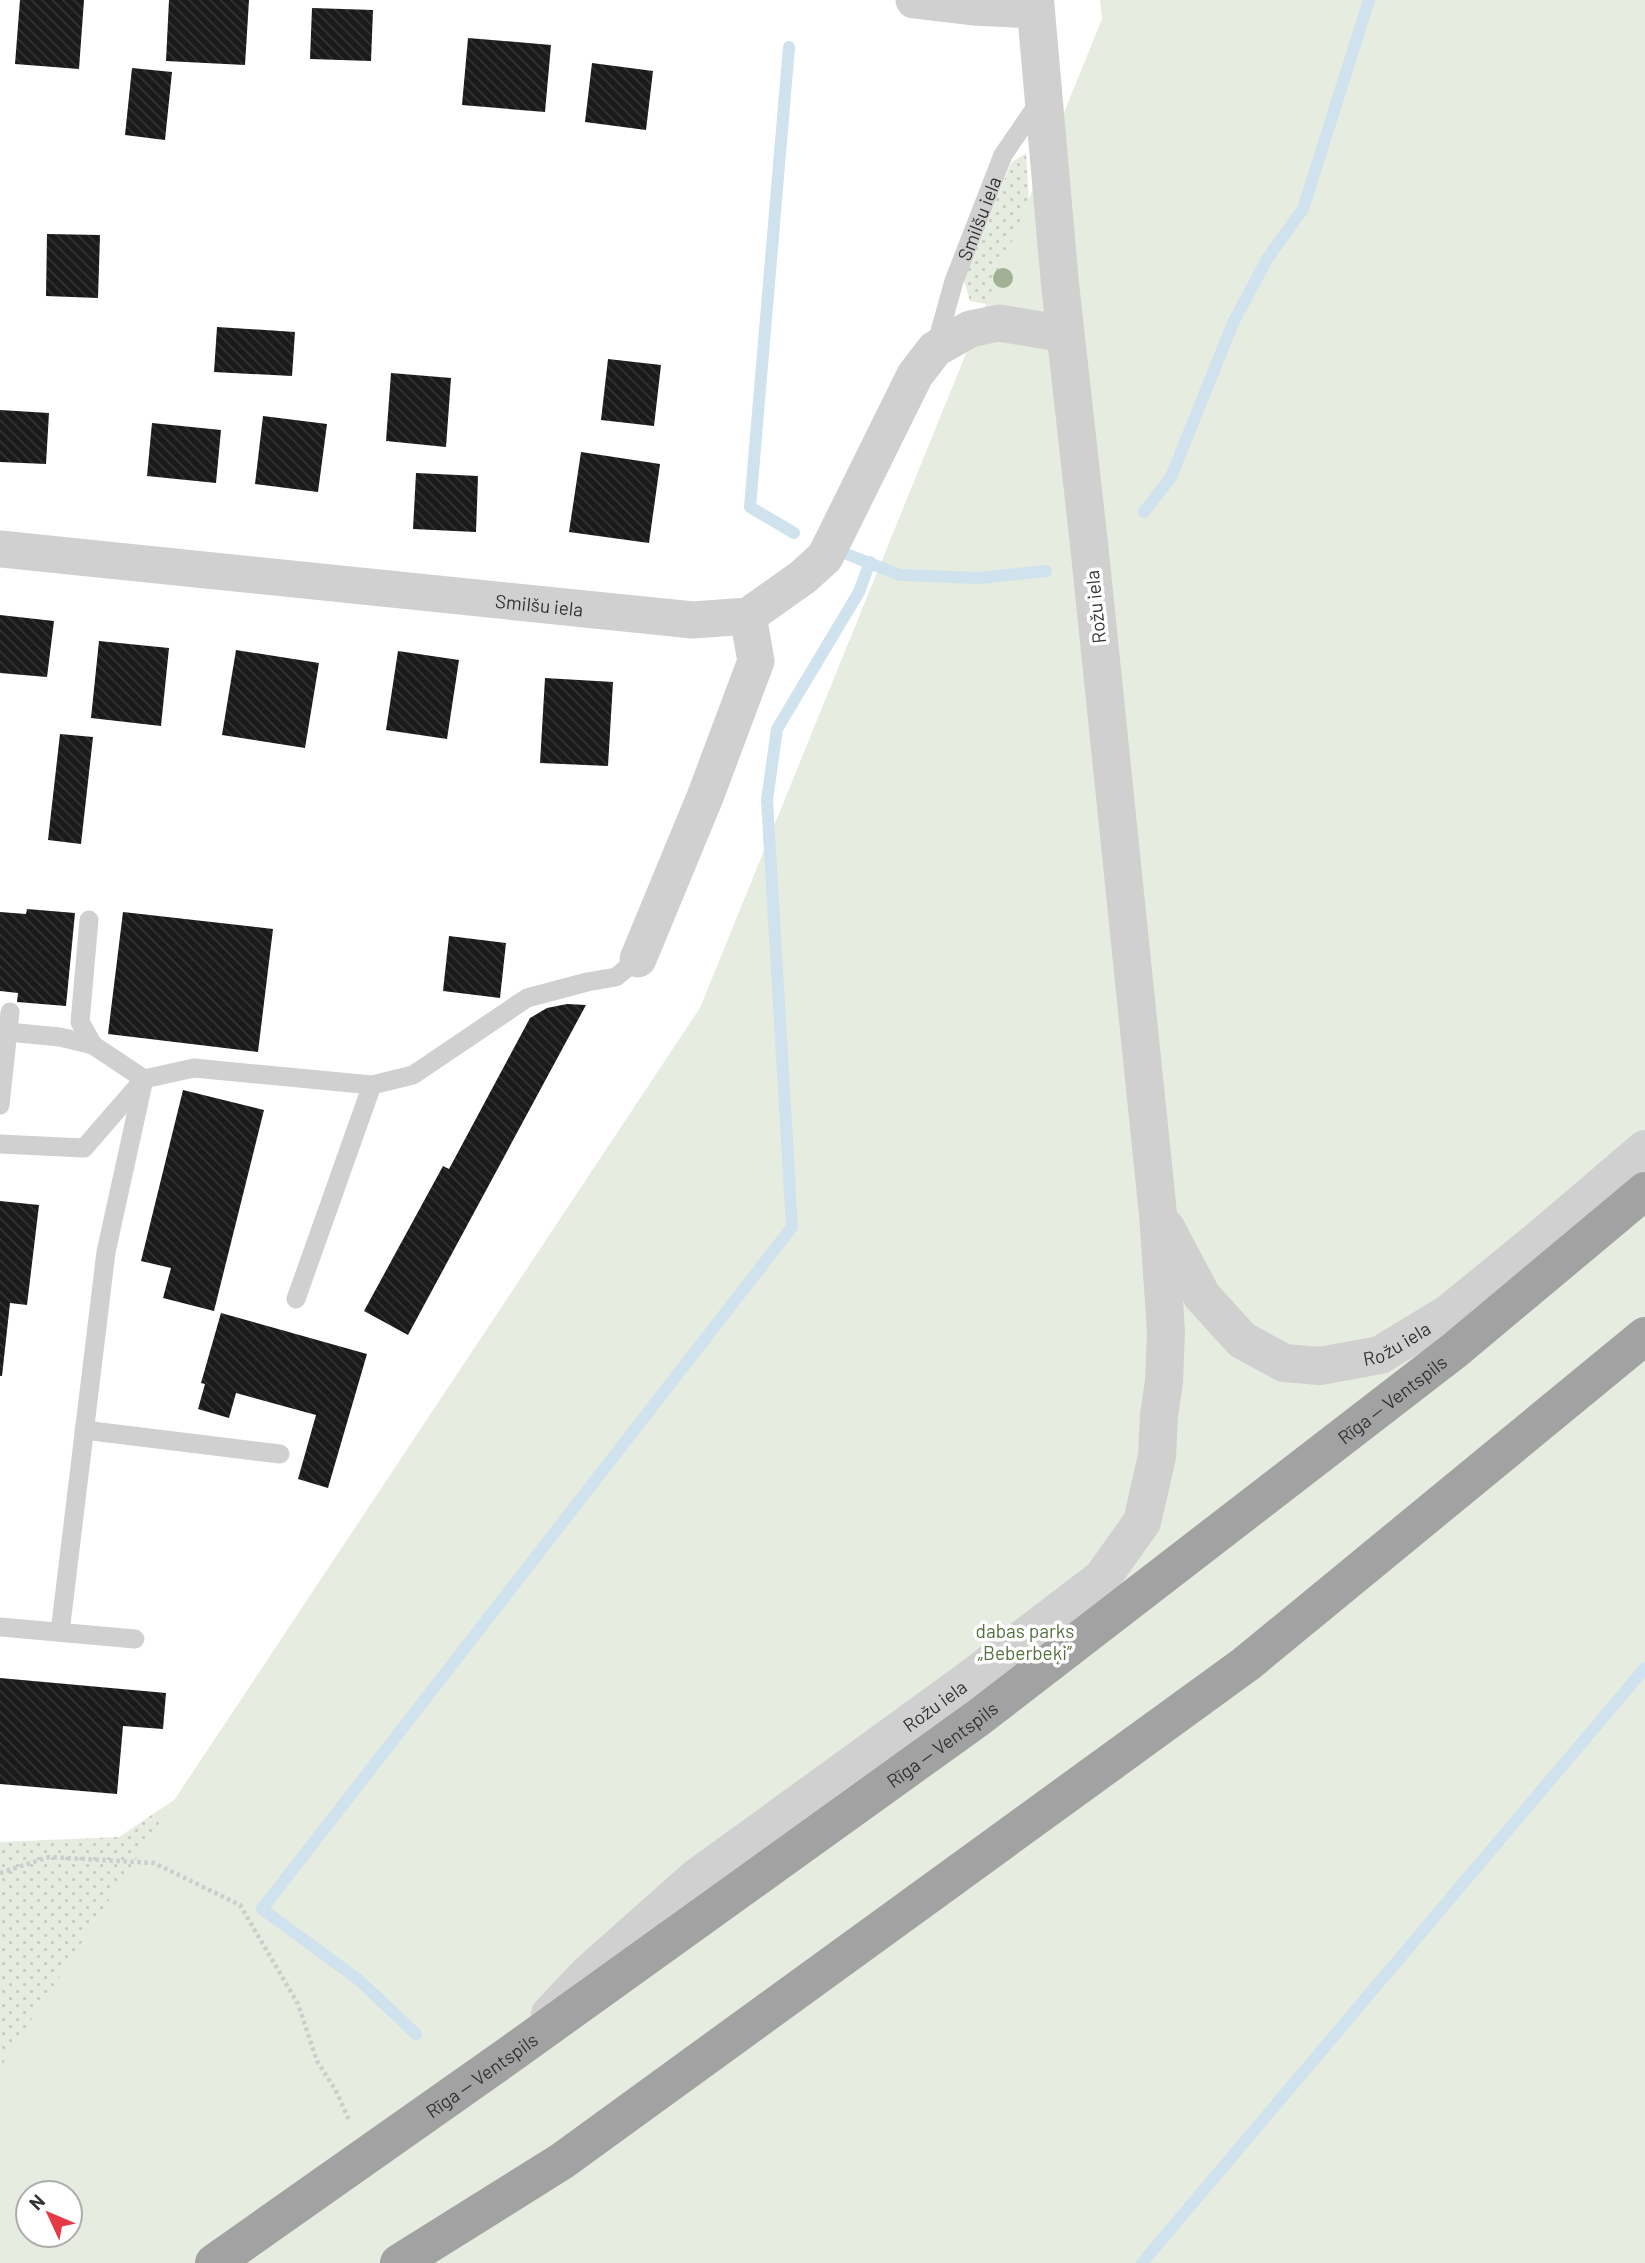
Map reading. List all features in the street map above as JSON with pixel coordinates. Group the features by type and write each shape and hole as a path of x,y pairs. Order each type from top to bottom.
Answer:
{"highway":[{"name":"Rīga — Ventspils","path":"214,2263 978,1718 1444,1358 1645,1192"},
{"path":"399,2263 562,2161 1246,1664 1645,1336"}],"street":[{"path":"914,0 972,7 1035,5"},
{"name":"Rožu iela","path":"512,2053 588,1974 696,1878 966,1682 1102,1578 1142,1522 1157,1456 1164,1382 1166,1331 1158,1214 1065,334 1035,5"},
{"name":"Smilšu iela","path":"0,549 693,620 748,616 803,577 825,557 915,375 935,349 970,329 999,323 1065,334"},
{"path":"638,960 705,797 756,661 748,616"},
{"name":"Rožu iela","path":"1158,1214 1202,1296 1242,1340 1284,1363 1320,1366 1380,1355 1449,1313 1645,1149"}],"lane":[{"name":"Smilšu iela","path":"935,349 954,281 1003,155 1043,97"},
{"path":"89,920 80,1022 93,1045"},
{"path":"0,1143 84,1148 144,1079 194,1068 372,1085 413,1075 527,998 616,977 638,960"},
{"path":"0,1105 10,1012"},
{"path":"8,1032 60,1037 93,1045 144,1079"},
{"path":"60,1632 106,1252 144,1079"},
{"path":"296,1299 372,1085"},
{"path":"84,1430 280,1454"},
{"path":"0,1627 135,1639"}],"path":[{"path":"0,1873 49,1857 154,1863 240,1905 298,2004 317,2061 336,2091 365,2157"}],"green space":[{"name":"dabas parks „Beberbeķi”","path":"1100,0 1645,0 1645,2263 0,2263 0,2068 165,1814 700,1008 1102,19"},
{"path":"1026,153 1035,298 1023,311 970,301 964,280 1011,163"},
{"path":"217,1771 0,2110 0,1842 119,1837"}],"building":[{"path":"20,0 84,0 79,69 15,64"},
{"path":"169,0 249,0 245,65 166,61"},
{"path":"312,8 373,10 371,61 310,59"},
{"path":"468,38 551,45 545,112 462,105"},
{"path":"592,63 653,71 646,130 585,122"},
{"path":"132,68 172,72 165,140 125,135"},
{"path":"47,234 100,235 98,298 46,296"},
{"path":"217,327 295,332 292,376 214,372"},
{"path":"608,359 661,365 654,426 601,420"},
{"path":"391,373 451,378 446,447 386,441"},
{"path":"0,410 49,413 46,464 0,462"},
{"path":"263,416 327,424 318,492 255,484"},
{"path":"152,423 221,430 216,483 147,476"},
{"path":"581,452 660,464 649,543 569,532"},
{"path":"416,473 478,476 476,532 413,529"},
{"path":"0,615 54,621 47,677 0,673"},
{"path":"99,641 169,648 161,726 91,718"},
{"path":"236,650 319,663 305,748 222,735"},
{"path":"398,651 459,660 447,739 386,730"},
{"path":"545,678 613,682 608,766 540,763"},
{"path":"60,734 93,737 81,844 48,840"},
{"path":"27,909 75,913 66,1006 17,1002 18,993 0,991 0,912 26,914"},
{"path":"123,912 273,929 258,1052 108,1034"},
{"path":"449,936 506,943 500,998 443,991"},
{"path":"567,1004 586,1005 408,1335 364,1311 443,1166 449,1169 530,1018 547,1008"},
{"path":"183,1090 264,1110 214,1311 163,1298 171,1268 141,1261"},
{"path":"0,1201 39,1205 27,1305 10,1303 2,1376 0,1376"},
{"path":"221,1313 367,1354 328,1488 298,1479 316,1415 236,1393 229,1418 198,1409 205,1384 201,1383"},
{"path":"0,1678 166,1693 163,1729 123,1726 117,1794 0,1784"}],"waterway":[{"path":"1144,512 1171,477 1233,323 1267,259 1303,209 1369,0"},
{"path":"789,47 750,507 794,533"},
{"path":"849,555 900,575 979,578 1046,571"},
{"path":"416,2034 359,1980 262,1909 792,1227 767,800 777,729 859,592 870,562"},
{"path":"1142,2263 1645,1668"}]}
